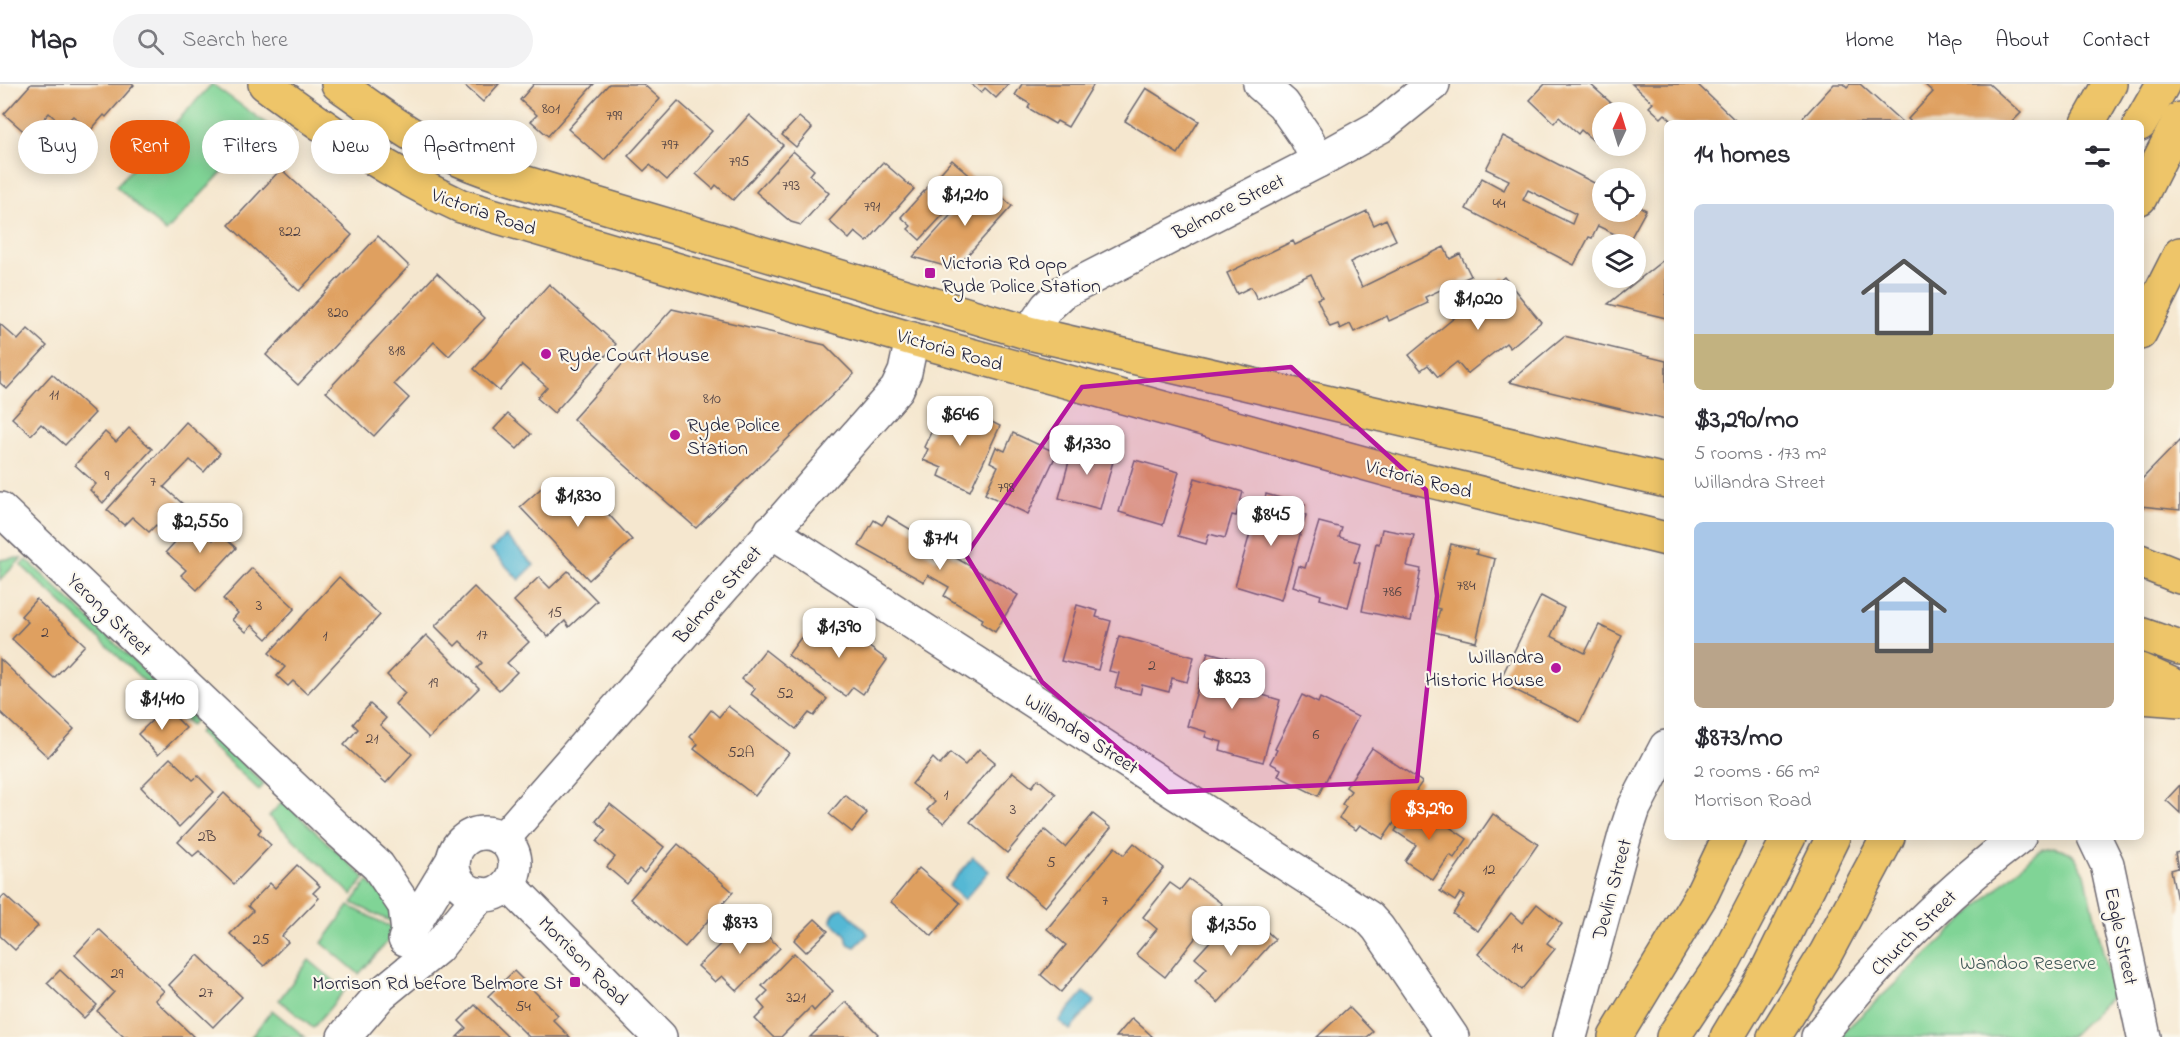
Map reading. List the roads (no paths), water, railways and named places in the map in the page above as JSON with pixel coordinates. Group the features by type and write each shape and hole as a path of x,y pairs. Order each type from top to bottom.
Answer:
{"highway":[{"name":"Victoria Road","path":"265,84 360,151 422,189 461,206 912,339 1403,474 1664,539"},
{"name":"Victoria Road","path":"339,84 395,124 446,153 498,175 1029,333 1664,480"},
{"path":"2090,120 2110,84"},
{"path":"2142,120 2163,84"},
{"path":"2144,190 2180,119"},
{"path":"2144,325 2180,254"},
{"path":"2144,563 2180,578"},
{"path":"2144,574 2180,578"},
{"path":"2144,635 2180,648"},
{"path":"2144,672 2180,688"},
{"path":"2144,697 2180,700"},
{"path":"1615,1037 1702,894 1727,840"},
{"path":"1673,1037 1725,959 1787,840"},
{"path":"1727,1037 1768,969 1832,840"},
{"path":"1774,1037 1826,953 1886,840"}],"street":[{"path":"1260,84 1283,104 1306,137 1318,161"},
{"name":"Belmore Street","path":"1029,333 1047,307 1072,286 1318,161 1381,126 1433,84"},
{"name":"Belmore Street","path":"503,839 897,389 905,372 912,339"},
{"name":"Yerong Street","path":"4,520 378,866 405,906 408,933"},
{"name":"Willandra Street","path":"771,531 1368,917 1452,1037"},
{"name":"Devlin Street","path":"1570,1037 1628,826 1642,791 1664,751"},
{"path":"344,1037 381,994 437,948 494,889 513,875 514,855 503,839 493,834 483,833 464,840 408,933 381,994"},
{"name":"Church Street","path":"1818,1037 1862,983 1923,921 1981,865 2015,840"},
{"name":"Eagle Street","path":"2095,840 2106,864 2144,1037"},
{"name":"Yerong Street","path":"378,866 415,882 439,881"},
{"name":"Morrison Road","path":"439,881 454,868 457,878 472,892 494,889 660,1037"}],"water":[{"path":"506,536 534,565 519,580 491,550"},
{"path":"973,857 989,871 964,900 949,886"},
{"path":"843,908 868,934 855,947 848,944 846,935 831,921 835,913"},
{"path":"1084,992 1095,1001 1070,1030 1059,1021"}],"place":[{"name":"Victoria Rd opp Ryde Police Station","path":"930,273"},
{"name":"Ryde Court House","path":"546,354"},
{"name":"Ryde Police Station","path":"675,435"},
{"name":"Willandra Historic House","path":"1556,668"},
{"name":"Morrison Rd before Belmore St","path":"575,982"}],"park label":[{"name":"Wandoo Reserve","path":"2028,962"}]}
